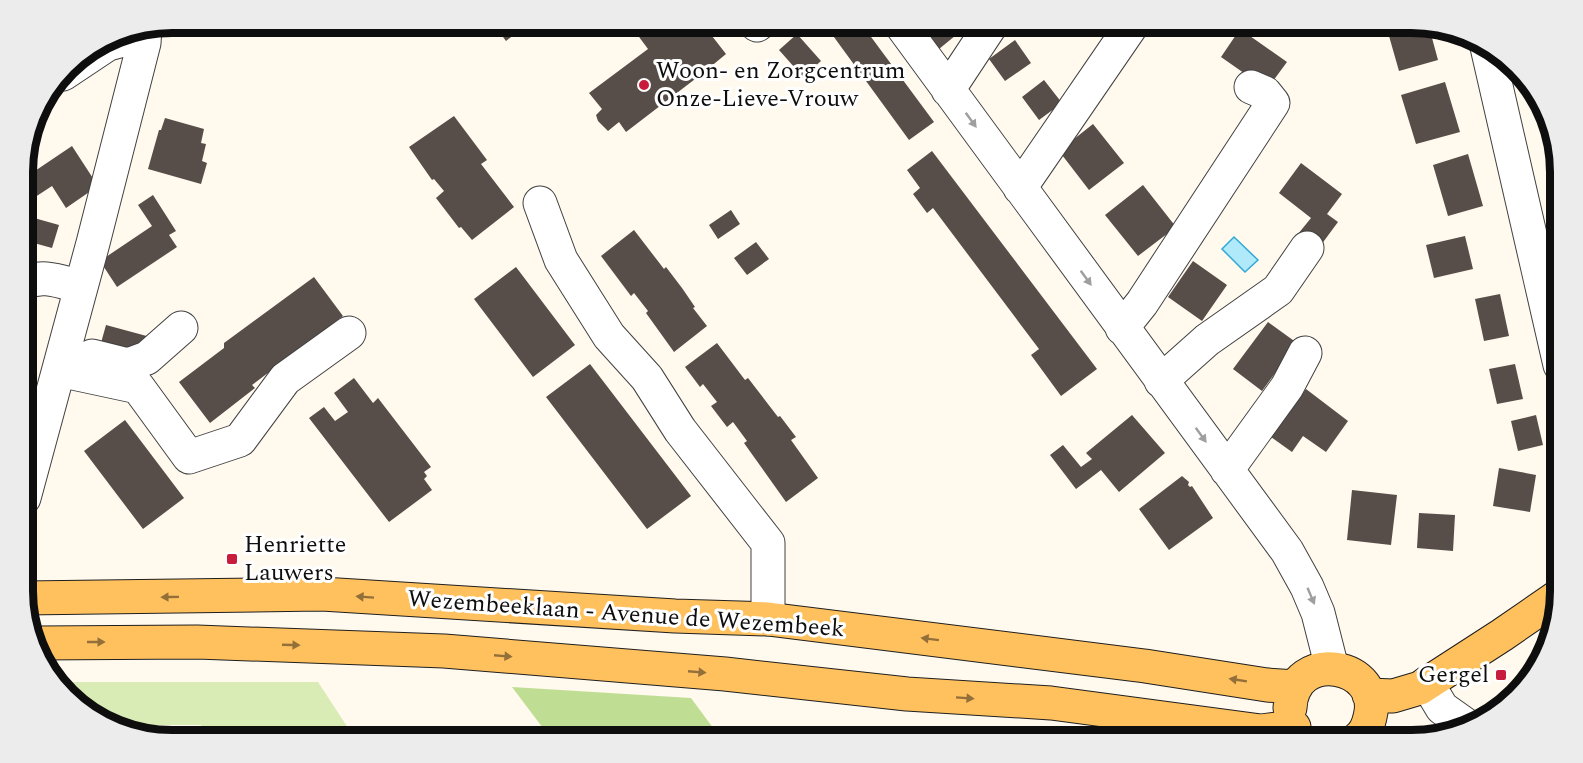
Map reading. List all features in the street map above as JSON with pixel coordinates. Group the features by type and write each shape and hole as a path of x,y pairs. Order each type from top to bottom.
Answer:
{"main road":[{"name":"Wezembeeklaan - Avenue de Wezembeek","path":"33,598 322,594 675,616 768,619 1296,687 1291,700 1290,714 1298,730"},
{"path":"1369,695 1393,696 1420,688 1550,602"},
{"name":"Wezembeeklaan - Avenue de Wezembeek","path":"44,643 197,642 444,651 725,674 907,694 1051,703 1254,730"},
{"path":"1296,687 1318,670 1332,668 1346,671 1358,679 1369,695 1371,713 1364,730"}],"street":[{"path":"907,33 1287,550 1307,587 1318,614 1332,668"},
{"path":"948,90 986,33"},
{"path":"1020,188 1126,33"},
{"path":"33,465 81,287 144,36"},
{"path":"1490,59 1550,286"},
{"path":"1122,328 1142,303 1273,103 1265,93 1251,87"},
{"path":"540,203 561,260 609,336 647,378 680,430 768,543 768,619"},
{"path":"1161,381 1207,340 1278,290 1307,248"},
{"path":"33,279 48,278 81,287"},
{"path":"62,359 128,365 147,358 181,328"},
{"path":"62,359 138,387 189,457 240,440 285,379 349,333"},
{"path":"1227,470 1287,387 1305,353"},
{"path":"1427,683 1442,708 1460,721"}],"green space":[{"path":"68,682 318,682 349,730 195,730 202,725 128,723 103,711 88,701"},
{"path":"512,687 691,698 715,730 544,730"}],"water":[{"path":"1234,237 1258,260 1245,272 1222,249"}],"building":[{"path":"500,33 516,33 506,41"},
{"name":"Woon- en Zorgcentrum Onze-Lieve-Vrouw","path":"636,33 710,33 726,54 703,73 698,67 694,70 699,76 626,132 619,122 608,131 598,121 596,115 602,109 589,93 648,49"},
{"path":"831,33 868,33 934,122 909,140"},
{"path":"926,33 959,33 939,49"},
{"path":"1237,33 1246,33 1287,62 1273,81 1261,85 1221,57"},
{"path":"1388,33 1431,35 1438,60 1399,71"},
{"path":"797,34 821,61 803,77 779,50"},
{"path":"1015,40 1031,63 1005,81 989,59"},
{"path":"1044,80 1062,103 1039,120 1022,97"},
{"path":"1445,82 1460,132 1416,144 1401,95"},
{"path":"454,116 487,160 481,164 514,207 472,240 461,227 459,228 436,198 444,191 434,179 432,180 409,147"},
{"path":"165,118 204,129 201,143 206,144 202,161 207,163 201,184 148,169 159,130"},
{"path":"1093,124 1124,163 1089,190 1059,151"},
{"path":"72,146 98,186 66,208 52,186 33,198 33,172"},
{"path":"932,151 1097,369 1061,396 1031,355 1039,349 933,208 927,213 913,194 920,188 907,170"},
{"path":"1468,154 1483,206 1448,216 1433,165"},
{"path":"1301,163 1342,194 1327,214 1338,222 1318,249 1298,234 1311,218 1279,193"},
{"path":"1143,185 1176,227 1138,256 1105,215"},
{"path":"153,195 176,231 169,235 177,247 117,287 100,261 152,226 138,205"},
{"path":"731,210 740,224 718,239 709,225"},
{"path":"33,218 59,225 52,248 33,243"},
{"path":"634,230 682,288 695,307 693,308 707,326 674,352 646,313 648,311 634,293 631,296 601,256"},
{"path":"1465,236 1473,269 1434,278 1426,245"},
{"path":"756,242 769,259 747,275 734,258"},
{"path":"1193,261 1227,285 1202,321 1168,297"},
{"path":"516,267 575,345 533,377 474,299"},
{"path":"314,277 343,316 252,385 255,388 210,423 179,382 224,348 224,343"},
{"path":"1500,294 1509,336 1484,341 1475,299"},
{"path":"1268,322 1297,343 1262,391 1233,369"},
{"path":"106,325 154,338 136,354 99,350"},
{"path":"717,343 745,380 748,378 796,437 791,440 818,478 786,502 744,443 747,441 733,422 727,427 711,406 717,402 703,384 700,387 685,367"},
{"path":"590,364 691,496 647,529 546,397"},
{"path":"1515,364 1523,399 1497,404 1489,369"},
{"path":"354,378 373,403 378,398 431,467 424,472 427,476 424,479 432,490 389,522 309,418 324,407 335,421 348,412 334,393"},
{"path":"1306,389 1348,421 1326,452 1303,436 1292,452 1271,437"},
{"path":"1132,415 1165,453 1119,492 1101,470 1076,489 1050,455 1063,445 1081,467 1092,459 1086,453"},
{"path":"1536,415 1543,445 1518,451 1511,421"},
{"path":"125,420 184,498 143,529 84,451"},
{"path":"1499,468 1536,475 1530,512 1493,506"},
{"path":"1182,476 1189,482 1190,487 1192,486 1213,518 1169,550 1139,509"},
{"path":"1352,490 1397,495 1391,545 1347,540"},
{"path":"1419,513 1455,515 1453,551 1417,548"}],"place":[{"name":"Woon- en Zorgcentrum Onze-Lieve-Vrouw","path":"644,85"},
{"name":"Henriette Lauwers","path":"232,559"},
{"name":"Gergel","path":"1501,675"}]}
